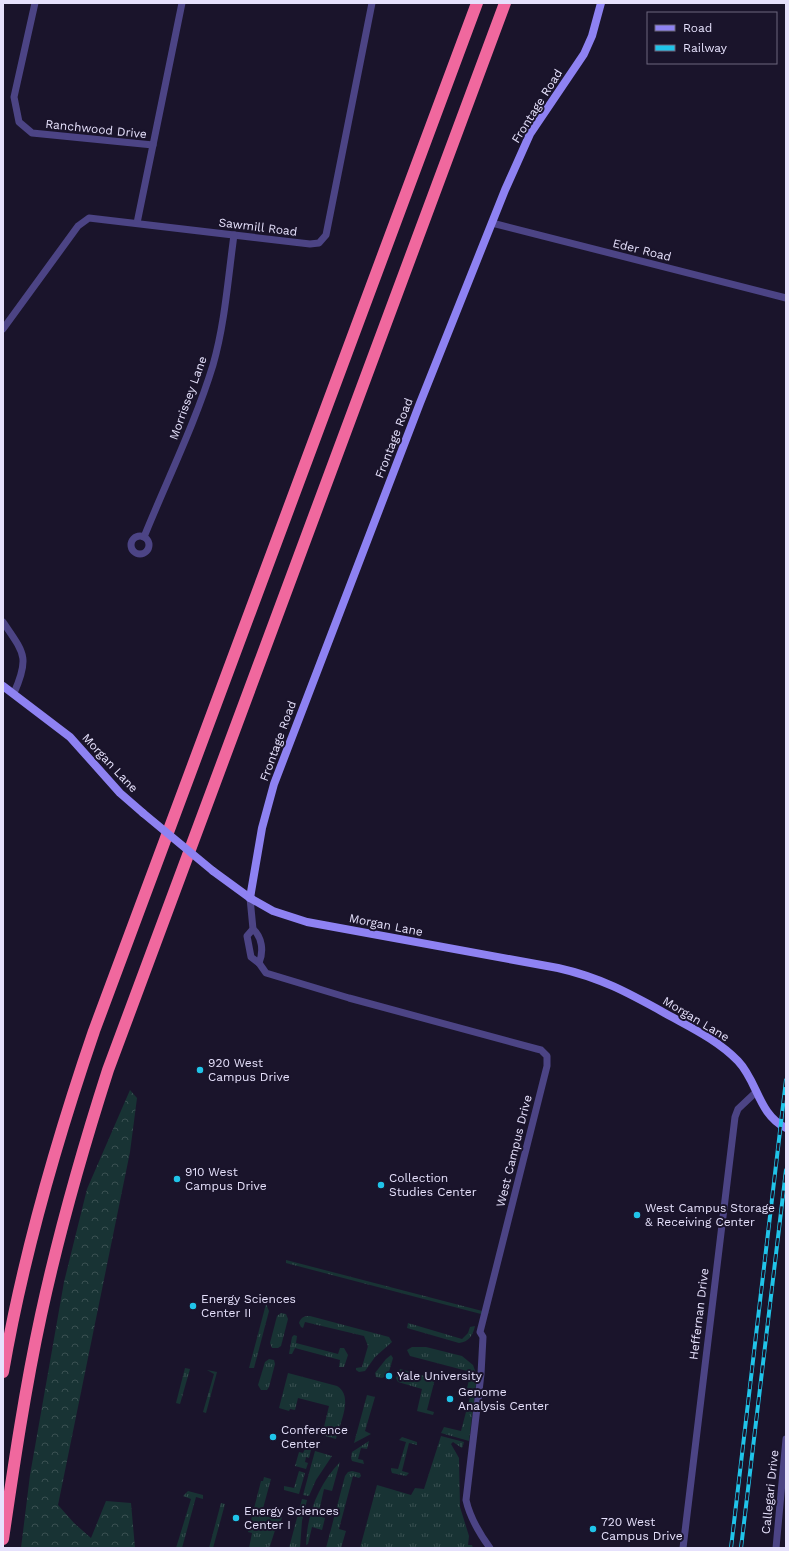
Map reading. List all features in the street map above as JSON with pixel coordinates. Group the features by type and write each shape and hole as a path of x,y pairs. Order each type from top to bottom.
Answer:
{"highway":[{"path":"3,1372 16,1305 39,1212 64,1124 89,1046 477,3"},
{"path":"3,1540 23,1409 44,1300 73,1184 106,1077 149,957 505,3"}],"street":[{"name":"Ranchwood Drive","path":"35,3 14,97 19,122 32,133 153,145"},
{"name":"Ranchwood Drive","path":"137,223 182,3"},
{"name":"Sawmill Road","path":"3,329 84,221 94,218 234,236 310,244 319,243 326,235 372,3"},
{"name":"Frontage Road","path":"250,898 262,828 274,784 420,403 492,223 530,134 584,54 592,36 601,3"},
{"name":"Eder Road","path":"492,223 786,298"},
{"name":"Morrissey Lane","path":"144,537 198,407 213,364 223,316 234,236"},
{"path":"3,622 16,642 23,658 22,673 14,693"},
{"name":"Morgan Lane","path":"3,686 70,737 120,793 143,813 213,871 250,898 273,911 307,922 558,968 593,977 612,984 674,1018 724,1048 739,1062 771,1119 786,1128"},
{"name":"West Campus Drive","path":"250,898 253,929 259,934 262,950 258,963"},
{"name":"West Campus Drive","path":"253,929 247,936 249,952 251,958 258,963 266,973 349,998 537,1049 547,1056 546,1066 481,1328 483,1337 481,1374 466,1500 469,1513 476,1527 490,1548"},
{"name":"Heffernan Drive","path":"682,1548 735,1117 738,1109 756,1092"},
{"name":"Callegari Drive","path":"776,1548 786,1439"}],"green space":[{"path":"130,1090 137,1098 130,1152 58,1505 74,1523 91,1538 106,1501 131,1503 135,1548 21,1548 30,1475 64,1282 87,1189"},
{"path":"286,1260 490,1313 481,1314 286,1263"},
{"path":"266,1304 269,1311 254,1368 249,1368"},
{"path":"281,1313 286,1314 288,1319 281,1346 278,1348 272,1348 270,1343 277,1316"},
{"path":"310,1316 389,1337 392,1342 375,1357 365,1371 359,1372 356,1368 362,1367 368,1346 364,1336 305,1322 303,1328 301,1327 299,1323 301,1319"},
{"path":"408,1323 462,1339 468,1333 470,1327 475,1326 470,1338 459,1343 407,1328"},
{"path":"294,1335 297,1336 296,1343 338,1354 340,1348 344,1348 348,1355 344,1367 339,1367 340,1360 295,1348 292,1354 289,1354 292,1337"},
{"path":"412,1347 426,1347 462,1356 473,1365 477,1376 469,1441 441,1433 444,1427 461,1431 472,1389 467,1388 471,1372 410,1356 407,1350"},
{"path":"391,1355 393,1358 388,1375 382,1378 376,1377 375,1373"},
{"path":"269,1359 274,1360 275,1364 269,1387 267,1390 261,1390 258,1385 265,1362"},
{"path":"185,1368 190,1369 180,1404 176,1403"},
{"path":"400,1369 435,1379 427,1410 434,1412 433,1415 417,1411 422,1389 398,1382 396,1378"},
{"path":"207,1370 217,1372 206,1413 203,1412 214,1374"},
{"path":"288,1373 337,1386 342,1390 345,1396 345,1403 343,1418 336,1439 322,1435 329,1406 298,1398 295,1410 290,1409 289,1411 279,1408"},
{"path":"367,1395 375,1397 365,1431 371,1434 354,1443"},
{"path":"441,1436 464,1442 462,1448 453,1442 451,1444 459,1458 460,1507 469,1536 468,1545 472,1545 473,1548 360,1548 377,1485 411,1495 415,1488 424,1489"},
{"path":"402,1437 417,1442 417,1445 409,1443 402,1471 409,1473 406,1476 392,1473 391,1470 391,1468 398,1469 406,1442 399,1440"},
{"path":"369,1441 367,1449 361,1448 358,1459 363,1460 364,1464 352,1461 352,1452"},
{"path":"305,1449 311,1450 309,1458 306,1457 305,1462 308,1463 306,1469 295,1466 299,1452 303,1453"},
{"path":"315,1451 332,1456 316,1480 309,1496 303,1495"},
{"path":"340,1462 332,1491 324,1489 318,1516 325,1518 322,1530 312,1527 308,1544 306,1545 311,1511 315,1500 326,1480"},
{"path":"299,1471 305,1473 299,1494 284,1490 284,1486 294,1488"},
{"path":"352,1471 360,1473 361,1476 359,1478 353,1476 339,1529 346,1531 341,1548 326,1548 345,1476 348,1472"},
{"path":"264,1477 271,1479 262,1512 282,1517 280,1524 277,1524 270,1546 265,1545 274,1548 249,1548 252,1533 248,1532 261,1481 263,1481"},
{"path":"188,1491 203,1495 203,1499 196,1497 182,1548 176,1548 191,1499 183,1496"},
{"path":"302,1499 307,1500 302,1521 300,1548 289,1548"},
{"path":"221,1503 225,1504 213,1548 209,1548"}],"railway":[{"path":"731,1548 786,1080"},
{"path":"741,1548 786,1170"}],"place":[{"name":"920 West Campus Drive","path":"200,1070"},
{"name":"910 West Campus Drive","path":"177,1179"},
{"name":"Collection Studies Center","path":"381,1185"},
{"name":"West Campus Storage & Receiving Center","path":"637,1215"},
{"name":"Energy Sciences Center II","path":"193,1306"},
{"name":"Yale University","path":"389,1376"},
{"name":"Genome Analysis Center","path":"450,1399"},
{"name":"Conference Center","path":"273,1437"},
{"name":"Energy Sciences Center I","path":"236,1518"},
{"name":"720 West Campus Drive","path":"593,1529"}]}
